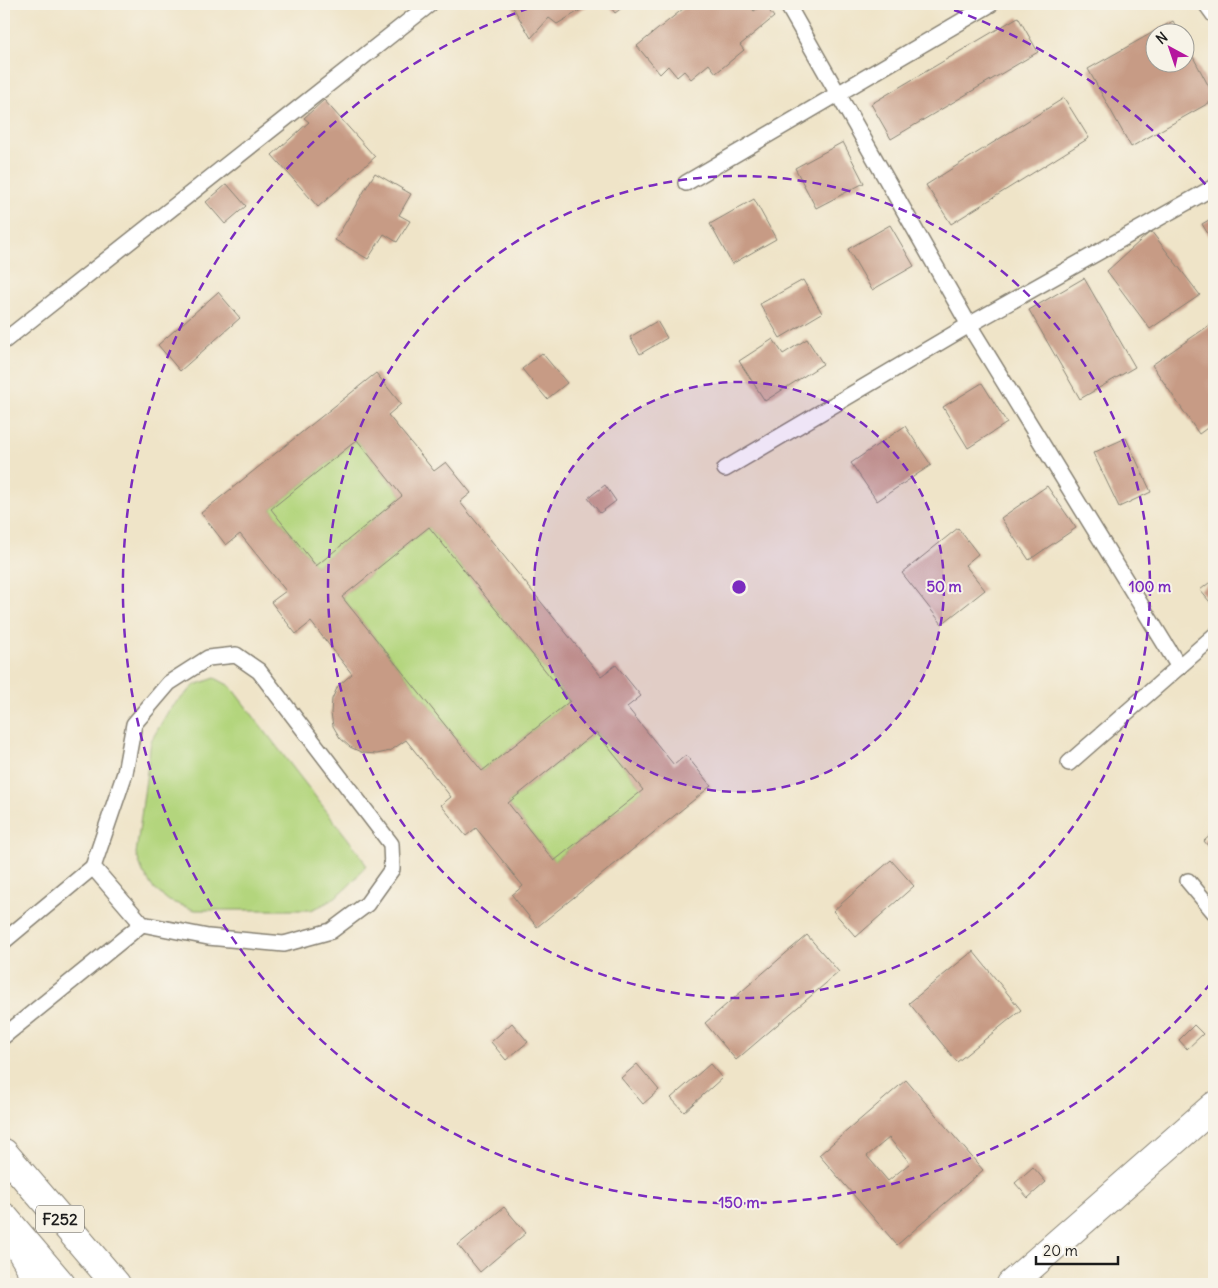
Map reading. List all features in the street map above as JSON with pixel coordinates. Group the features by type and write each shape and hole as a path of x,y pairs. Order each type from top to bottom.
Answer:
{"main road":[{"path":"1011,1284 1214,1106"},
{"name":"F252","path":"4,1154 116,1284"},
{"name":"F252","path":"4,1217 61,1284"},
{"path":"4,1221 30,1266 34,1284"}],"lane":[{"path":"4,341 430,4"},
{"path":"787,4 969,326 1179,666"},
{"path":"686,183 991,4"},
{"path":"1206,4 1214,15"},
{"path":"724,469 969,326 1214,187"},
{"path":"1069,763 1214,636"},
{"path":"4,941 93,867 125,773 134,724 169,683 208,658 236,655 259,671 391,844 392,869 368,904 331,931 284,944 208,937 142,924 93,867"},
{"path":"1188,882 1214,912"},
{"path":"4,1036 142,924"}],"green space":[{"path":"357,440 402,496 316,566 271,509"},
{"path":"429,527 570,701 482,771 342,597"},
{"path":"215,678 230,686 359,853 366,865 342,892 328,902 311,910 195,910 169,901 153,888 143,872 136,854 151,741 169,710 195,685"},
{"path":"596,732 643,790 554,861 508,803"}],"building":[{"path":"511,4 591,4 557,24 549,18 531,38"},
{"path":"608,4 627,4 615,13"},
{"path":"689,4 748,4 754,11 764,4 774,17 740,45 744,50 716,73 709,64 691,79 684,71 677,77 668,66 660,74 637,46"},
{"path":"1018,17 1038,52 891,139 871,104"},
{"path":"1146,36 1146,72 1196,72 1196,63 1214,96 1214,100 1131,147 1088,69"},
{"path":"1064,98 1089,138 951,224 926,185"},
{"path":"324,100 375,157 318,207 272,155 309,122 304,118"},
{"path":"843,142 864,183 816,208 795,168"},
{"path":"375,173 411,194 399,215 410,221 397,242 384,234 368,259 335,240"},
{"path":"227,184 246,206 225,224 206,202"},
{"path":"754,199 776,239 732,264 710,224"},
{"path":"1214,217 1214,244 1202,224"},
{"path":"890,225 914,266 872,290 848,249"},
{"path":"1151,231 1200,295 1150,329 1107,271"},
{"path":"1084,278 1135,367 1080,399 1029,310"},
{"path":"803,280 822,313 780,338 760,304"},
{"path":"218,292 240,318 180,371 158,345"},
{"path":"657,321 667,338 640,354 630,337"},
{"path":"1214,322 1214,423 1199,434 1152,365"},
{"path":"773,339 783,354 807,339 823,364 765,401 739,361"},
{"path":"542,353 567,383 547,399 522,369"},
{"path":"376,373 401,404 388,415 434,471 446,462 471,493 460,502 601,676 616,665 641,696 627,707 674,765 686,755 711,786 537,927 512,895 523,886 476,828 466,836 441,805 451,797 406,740 390,751 377,754 363,753 350,747 340,738 333,726 331,713 332,699 338,686 352,674 311,622 296,634 271,602 286,591 240,534 226,545 201,513","holes":["357,440 402,496 316,566 271,509","429,527 570,701 482,771 342,597","596,732 643,790 554,861 508,803"]},
{"path":"982,383 1007,423 968,448 943,407"},
{"path":"905,426 931,465 877,501 851,463"},
{"path":"1126,438 1151,492 1119,507 1093,453"},
{"path":"605,485 616,501 600,513 588,498"},
{"path":"1047,486 1076,528 1029,560 1001,518"},
{"path":"958,528 978,554 965,565 985,590 942,624 902,573"},
{"path":"1214,579 1214,607 1200,590"},
{"path":"1214,832 1214,853 1204,841"},
{"path":"891,860 914,886 856,937 833,911"},
{"path":"807,935 839,972 736,1060 705,1023"},
{"path":"973,951 1021,1010 957,1062 909,1003"},
{"path":"512,1023 528,1042 506,1060 491,1042"},
{"path":"1194,1025 1203,1034 1187,1049 1179,1040"},
{"path":"637,1064 659,1090 643,1104 621,1078"},
{"path":"710,1064 722,1078 684,1112 671,1098"},
{"path":"906,1080 983,1170 897,1245 819,1155","holes":["889,1138 910,1163 888,1181 867,1156"]},
{"path":"1033,1167 1046,1182 1028,1198 1015,1183"},
{"path":"504,1207 526,1233 480,1272 458,1245"}]}
